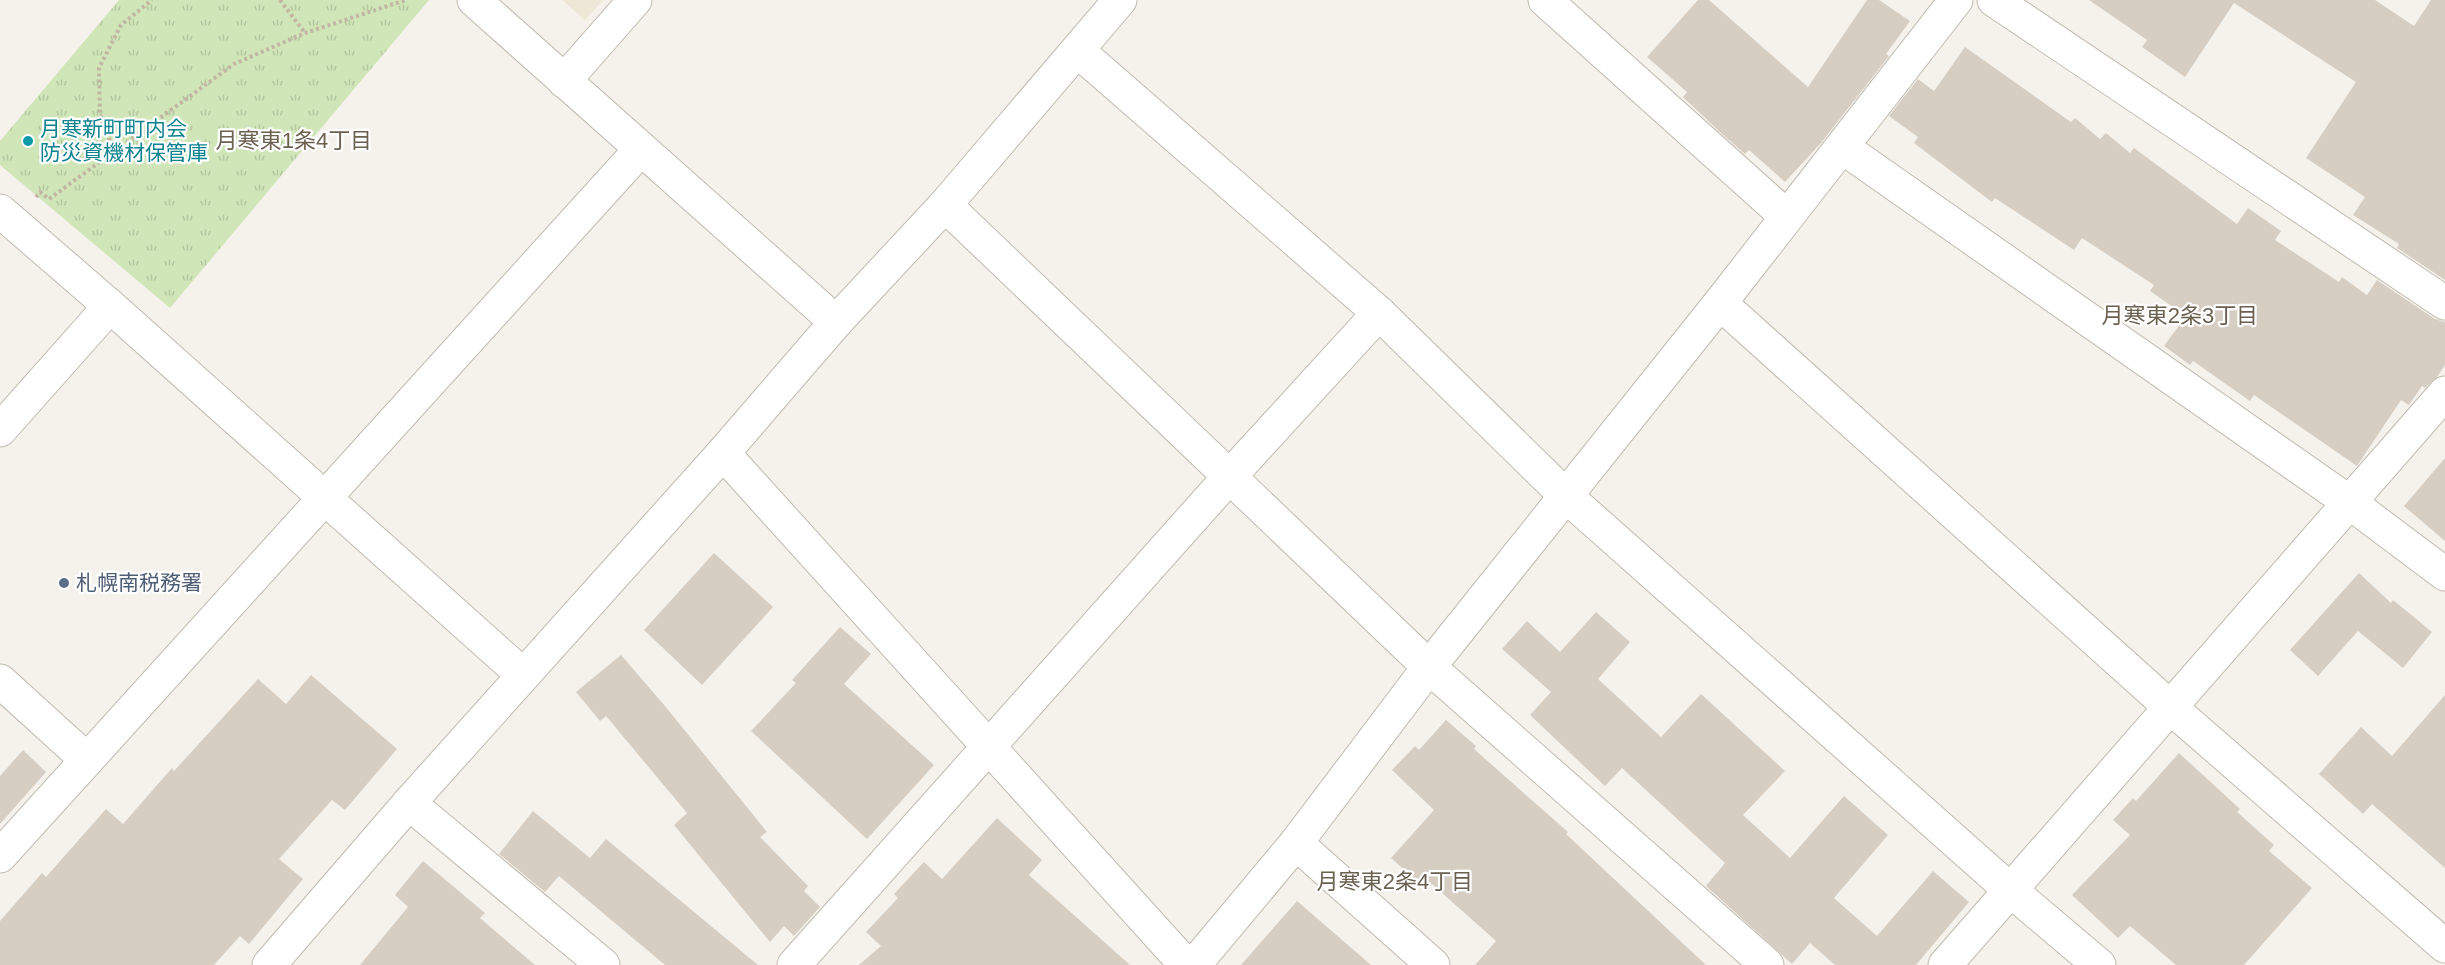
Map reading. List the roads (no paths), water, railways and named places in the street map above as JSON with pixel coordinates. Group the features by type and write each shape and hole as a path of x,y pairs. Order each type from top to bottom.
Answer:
{"street":[{"path":"474,0 836,322"},
{"path":"564,81 635,0"},
{"path":"269,965 409,802 723,453 836,322 945,205 1120,0"},
{"path":"1545,0 1786,216"},
{"path":"1194,965 1296,843 1429,668 1720,303 1956,0"},
{"path":"1994,0 2445,303"},
{"path":"1078,51 1379,313 1565,495 2098,965"},
{"path":"1842,147 2349,502 2445,574"},
{"path":"0,856 641,149"},
{"path":"945,205 1429,668 1767,965"},
{"path":"0,211 326,497 523,675"},
{"path":"1720,303 2170,707 2445,946"},
{"path":"0,430 110,306"},
{"path":"794,965 1230,476 1379,313"},
{"path":"1945,965 2445,393"},
{"path":"723,453 1186,965"},
{"path":"0,681 87,760"},
{"path":"409,802 603,965"},
{"path":"1296,843 1433,965"}],"place":[{"name":"月寒新町町内会 防災資機材保管庫","path":"28,141"},
{"name":"札幌南税務署","path":"64,583"}],"district":[{"name":"月寒東1条4丁目","path":"294,140"},
{"name":"月寒東2条3丁目","path":"2180,315"},
{"name":"月寒東2条4丁目","path":"1395,881"}]}
